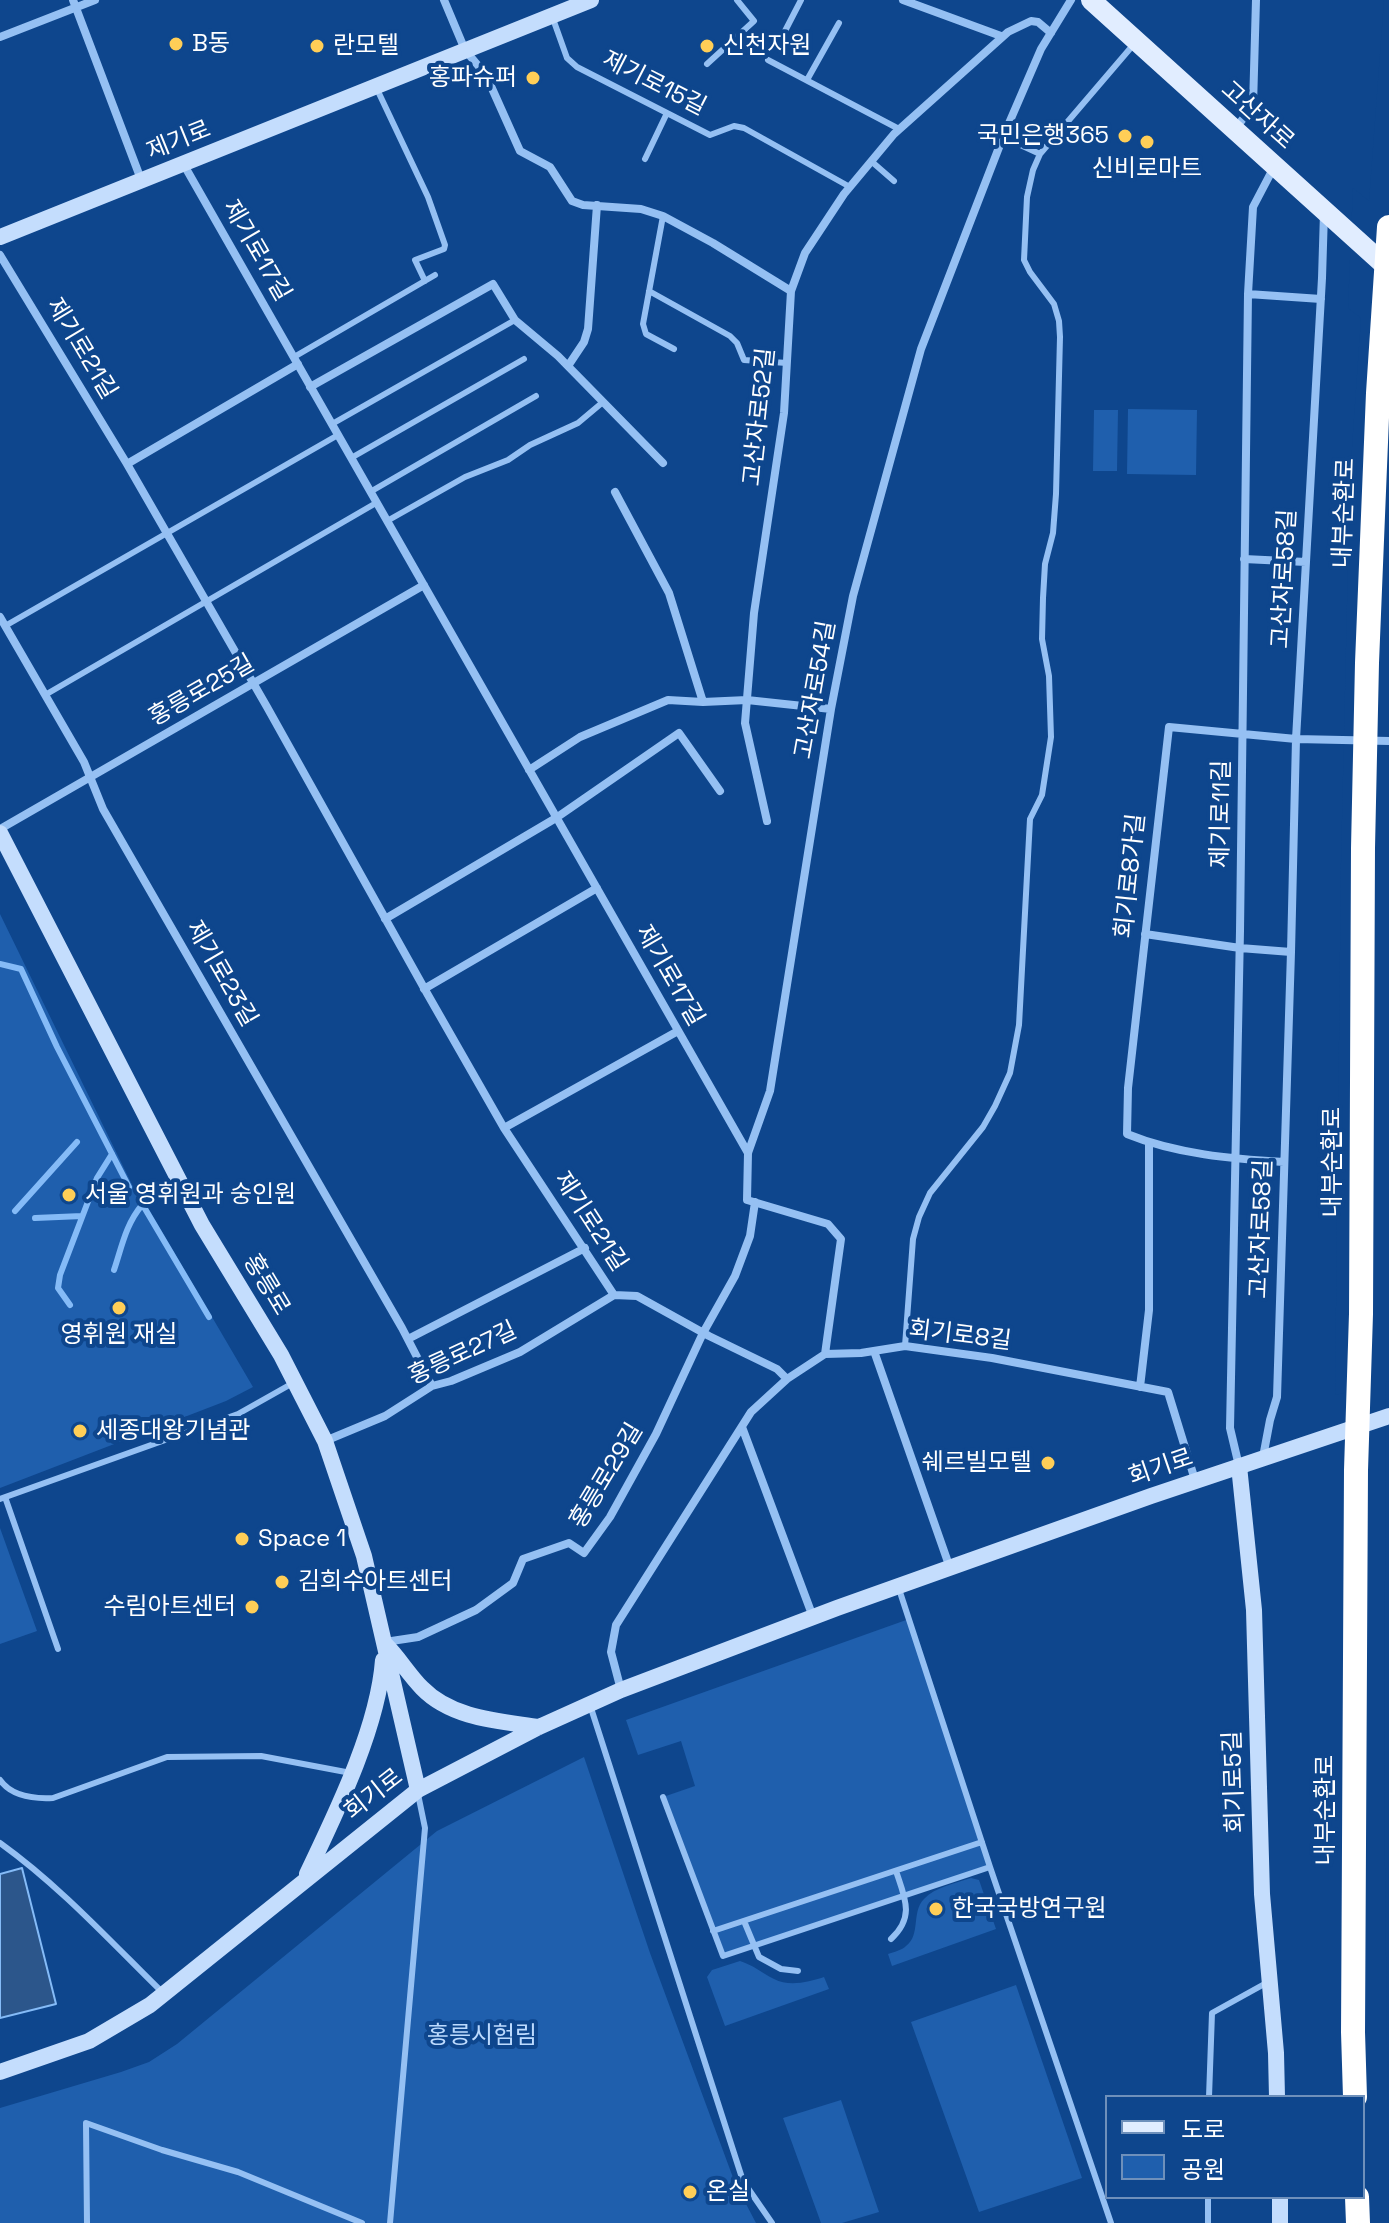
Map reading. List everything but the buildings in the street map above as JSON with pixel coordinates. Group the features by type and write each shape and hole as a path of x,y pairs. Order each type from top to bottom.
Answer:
{"highway":[{"name":"내부순환로","path":"1355,2095 1356,1485 1361,1299 1363,848 1378,393 1389,227"},
{"path":"1357,2199 1358,2223"}],"main road":[{"name":"제기로","path":"0,237 591,0"},
{"name":"고산자로","path":"1091,0 1389,269"},
{"name":"홍릉로","path":"0,831 202,1225 296,1381 325,1441 364,1556 418,1790"},
{"name":"회기로","path":"0,2072 89,2041 140,2011 418,1790 539,1727 621,1690 898,1586 1389,1416"},
{"name":"회기로5길","path":"1239,1466 1254,1610 1262,1894 1277,2095"},
{"path":"384,1642 422,1688 447,1707 494,1720 539,1727"},
{"path":"305,1879 351,1773 375,1705 382,1676 384,1642"},
{"path":"1280,2199 1280,2223"}],"street":[{"path":"0,37 74,4 95,0"},
{"path":"444,0 465,50 486,75 520,151 550,167 572,201 583,205 641,209 663,216 791,291"},
{"path":"903,0 1001,36"},
{"name":"고산자로54길","path":"755,1202 747,1200 748,1153 770,1091 831,709 853,596 921,349 1003,137 1041,49 1071,0"},
{"path":"1233,130 1253,106 1256,0"},
{"path":"74,4 142,182"},
{"name":"고산자로52길","path":"767,821 745,723 754,613 784,413 791,291 805,253 850,187 899,129 1001,36 1031,21 1038,22 1051,33"},
{"name":"제기로17길","path":"184,165 748,1153"},
{"name":"제기로11길","path":"1239,1466 1230,1428 1248,294 1253,207 1274,167"},
{"path":"568,366 584,342 588,329 597,205"},
{"name":"고산자로58길","path":"1263,1458 1277,1397 1296,739 1324,208"},
{"name":"제기로21길","path":"0,255 167,533 504,1128 614,1295 637,1296 777,1369 787,1379"},
{"path":"310,387 493,284 515,320 568,366 663,463"},
{"path":"1248,294 1321,299"},
{"path":"127,464 296,361"},
{"path":"615,492 669,593 703,702"},
{"path":"1244,559 1306,562"},
{"name":"홍릉로25길","path":"0,831 424,585"},
{"name":"제기로23길","path":"2,622 84,762 103,809 408,1339 432,1386"},
{"path":"529,770 580,737 668,700 747,700 831,709"},
{"name":"회기로8가길","path":"1149,1143 1127,1134 1128,1088 1169,727 1296,739 1389,741"},
{"path":"385,919 556,818 679,733 720,791"},
{"path":"424,989 597,888"},
{"path":"1145,934 1291,952"},
{"path":"504,1128 678,1031"},
{"path":"1140,1387 1149,1310 1149,1143 1235,1160 1284,1162"},
{"path":"621,1690 611,1652 616,1625 751,1412 787,1379 825,1354 841,1239 828,1224 755,1202"},
{"name":"홍릉로29길","path":"384,1642 418,1637 476,1610 513,1583 523,1559 569,1543 584,1553 610,1517 656,1434 703,1333 735,1276 750,1236 755,1202"},
{"path":"408,1339 585,1248"},
{"name":"홍릉로27길","path":"325,1441 385,1416 432,1386 520,1352 614,1295"},
{"name":"회기로8길","path":"825,1354 861,1353 905,1346 992,1358 1168,1392 1195,1481"},
{"path":"874,1351 950,1568"},
{"path":"742,1427 814,1618"}],"lane":[{"path":"707,64 753,23 754,20 737,0"},
{"path":"785,31 801,0"},
{"name":"제기로15길","path":"551,16 571,62 710,135 734,126 744,128 850,187"},
{"path":"807,80 839,23"},
{"path":"905,1346 913,1239 919,1217 930,1193 983,1127 1010,1073 1019,1025 1030,819 1042,795 1051,737 1051,706 1042,625 1045,564 1053,533 1056,494 1060,337 1054,304 1024,260 1027,197 1040,154 1136,41"},
{"path":"768,60 899,129"},
{"path":"376,87 428,197 445,245 444,249 415,260 425,281"},
{"path":"645,159 667,113"},
{"path":"1003,137 1040,154"},
{"path":"871,161 894,181"},
{"path":"663,216 643,324 650,337 674,349"},
{"path":"296,361 435,275"},
{"path":"649,291 730,336 737,343 744,360 787,363"},
{"path":"332,424 515,320"},
{"path":"351,458 524,359"},
{"path":"370,492 536,396"},
{"path":"387,521 465,477 508,460 530,445 581,421 603,402"},
{"name":"제기로23길","path":"2,622 167,533 338,435"},
{"path":"45,695 376,503"},
{"path":"58,1649 2,1498 238,1414 296,1381"},
{"path":"898,1586 1111,2223"},
{"path":"590,1705 743,2181 772,2223"},
{"path":"0,1780 4,1787 19,1795 53,1798 167,1757 261,1756 351,1773"},
{"path":"390,2223 425,1828 418,1790"},
{"path":"663,1797 723,1956 990,1867"},
{"path":"713,1931 982,1842"},
{"path":"0,1843 99,1929 163,1993"},
{"path":"891,1939 903,1929 907,1909 896,1871"},
{"path":"744,1921 759,1957 781,1969 798,1971"},
{"path":"1209,2095 1212,2013 1270,1981"},
{"path":"87,2223 86,2123 238,2172 362,2223"},
{"path":"1208,2199 1208,2223"}],"green space":[{"path":"1128,409 1197,410 1196,475 1127,474"},
{"path":"1094,410 1118,410 1117,471 1093,471"},
{"name":"서울 영휘원과 숭인원","path":"0,914 141,1203 147,1206 253,1387 226,1401 0,1488"},
{"path":"0,1528 37,1631 0,1644"},
{"path":"909,1619 990,1867 723,1956 663,1797 695,1786 681,1741 638,1755 626,1720"},
{"name":"홍릉시험림","path":"584,1757 650,1953 735,2183 756,2223 0,2223 0,2108 149,2062 177,2044 437,1831"},
{"path":"971,1878 979,1880 996,1929 892,1966 888,1954 902,1949 911,1941 918,1910 924,1899 940,1888"},
{"path":"740,1961 786,1983 824,1977 829,1989 725,2026 707,1977 712,1970"},
{"path":"1016,1985 1082,2178 979,2212 911,2022"},
{"path":"841,2100 879,2212 842,2223 821,2223 783,2118"}],"shaded area":[{"path":"22,1868 56,2004 0,2018 0,1874"}],"pier":[{"path":"1384,0 1389,0 1389,1381 1386,1382 1384,1779 1389,2223 1359,2223 1365,2199 1365,2095 1357,1390 1335,1395 1341,863 1350,475 1361,318 1348,308 1353,188 1369,201"}],"waterway":[{"path":"0,964 21,969 129,1187"},
{"path":"15,1211 77,1142"},
{"path":"70,1305 58,1288 60,1275 97,1178 112,1154"},
{"path":"141,1202 209,1317"},
{"path":"114,1270 128,1228 142,1205"},
{"path":"35,1218 82,1216"}],"place":[{"name":"B동","path":"176,44"},
{"name":"란모텔","path":"317,46"},
{"name":"신천자원","path":"707,46"},
{"name":"홍파슈퍼","path":"533,78"},
{"name":"국민은행365","path":"1125,136"},
{"name":"신비로마트","path":"1147,142"},
{"name":"서울 영휘원과 숭인원","path":"69,1195"},
{"name":"영휘원 재실","path":"119,1308"},
{"name":"세종대왕기념관","path":"80,1431"},
{"name":"쉐르빌모텔","path":"1048,1463"},
{"name":"Space 1","path":"242,1539"},
{"name":"김희수아트센터","path":"282,1582"},
{"name":"수림아트센터","path":"252,1607"},
{"name":"한국국방연구원","path":"936,1909"},
{"name":"온실","path":"690,2192"}]}
